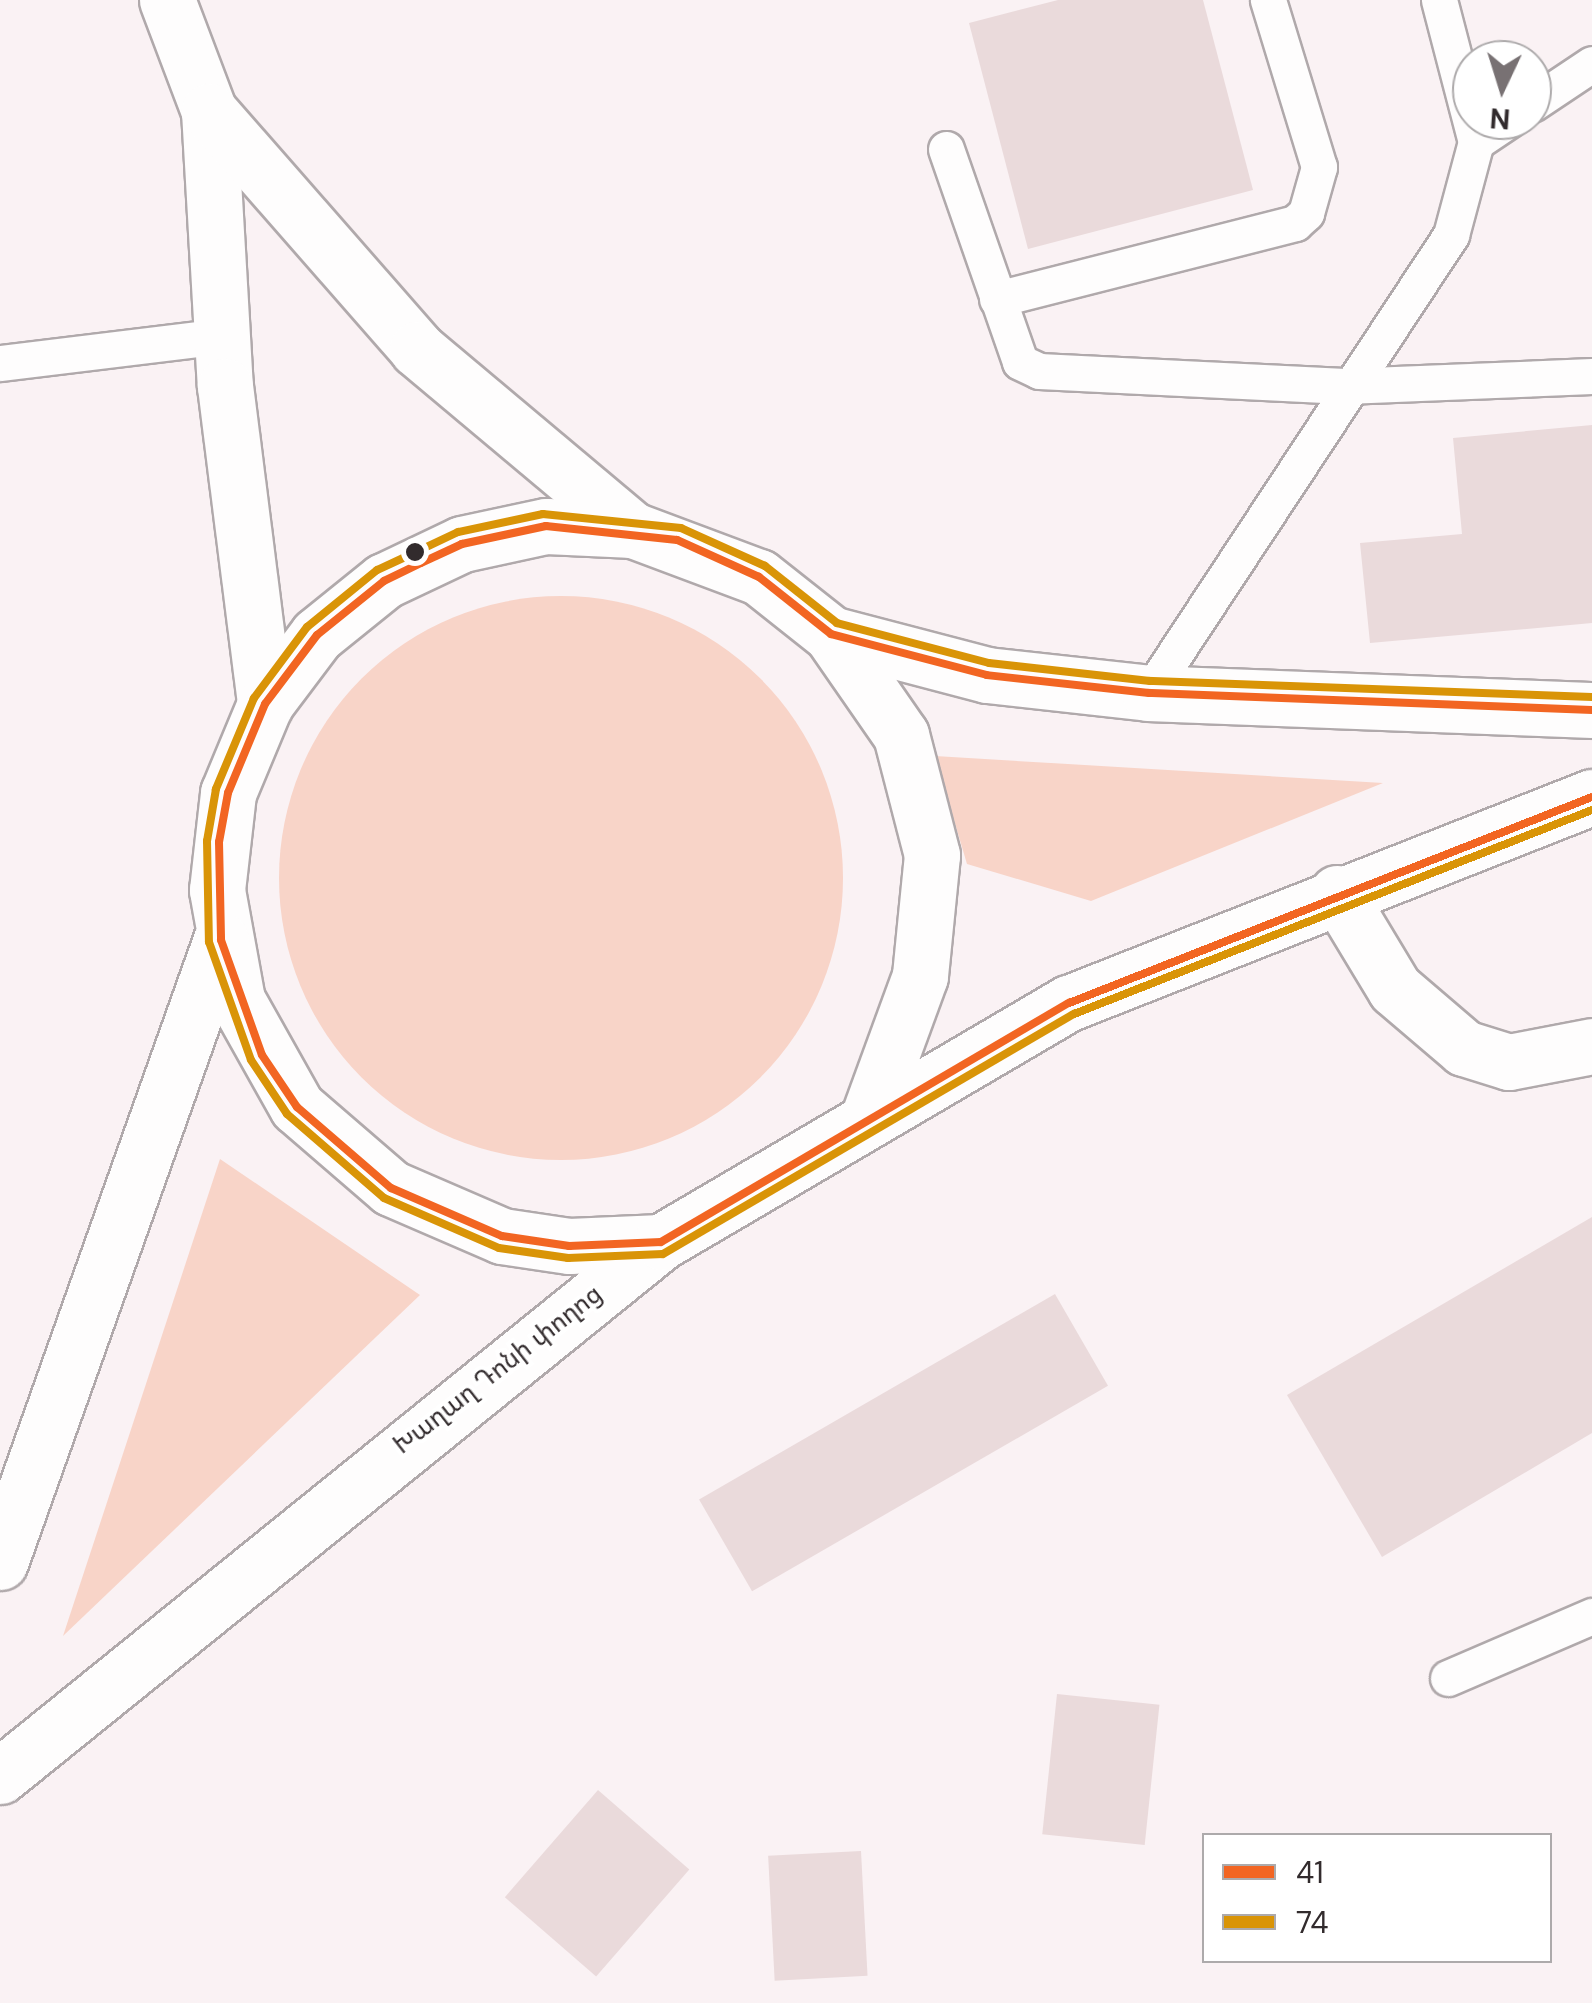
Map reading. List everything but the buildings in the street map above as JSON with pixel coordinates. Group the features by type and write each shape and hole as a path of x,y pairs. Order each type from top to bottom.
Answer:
{"street":[{"path":"167,0 209,111 222,336 265,704"},
{"path":"209,111 418,349 633,530"},
{"path":"661,1242 569,1246 502,1236 391,1188 297,1107 262,1056 221,940 219,842 228,794 265,704 317,635 384,581 462,544 546,526 633,530 733,563 831,634 900,735 932,855 920,976 867,1120"},
{"path":"831,634 987,675 1149,693 1592,710"},
{"name":"Խաղաղ Դոնի փողոց","path":"0,1776 661,1242 1069,1002 1337,893 1592,797"},
{"path":"1337,893 1395,989 1464,1048 1508,1062 1592,1046"},
{"path":"0,1562 221,940"}],"lane":[{"path":"998,300 1295,223 1306,213 1319,167 1268,0"},
{"path":"1149,693 1344,386 1451,235 1476,142 1439,0"},
{"path":"1552,91 1592,64"},
{"path":"946,149 1020,362 1040,371 1344,386 1592,376"},
{"path":"0,363 222,336"},
{"path":"1448,1678 1592,1616"}],"shaded area":[{"path":"561,596 616,601 669,617 718,643 761,678 796,721 822,770 838,823 843,878 838,933 822,986 796,1035 761,1078 718,1113 669,1139 616,1155 561,1160 506,1155 453,1139 404,1113 361,1078 326,1035 300,986 284,933 279,878 284,823 300,770 326,721 361,678 404,643 453,617 506,601"},
{"path":"935,756 1383,783 1091,901 967,864"},
{"path":"220,1159 420,1295 63,1636"}],"transit line":[{"name":"74","path":"1592,697 1150,681 989,663 837,623 765,566 681,528 543,514 458,532 377,570 307,627 254,698 216,789 207,841 209,942 251,1060 287,1114 384,1198 499,1248 568,1258 663,1254 1074,1014 1592,810"},
{"name":"41","path":"1592,710 1149,693 987,675 831,634 759,577 677,540 546,526 462,544 421,563 384,581 317,635 265,704 228,793 219,842 221,940 262,1055 297,1107 391,1188 502,1236 569,1246 661,1242 1069,1003 1592,797"}]}
